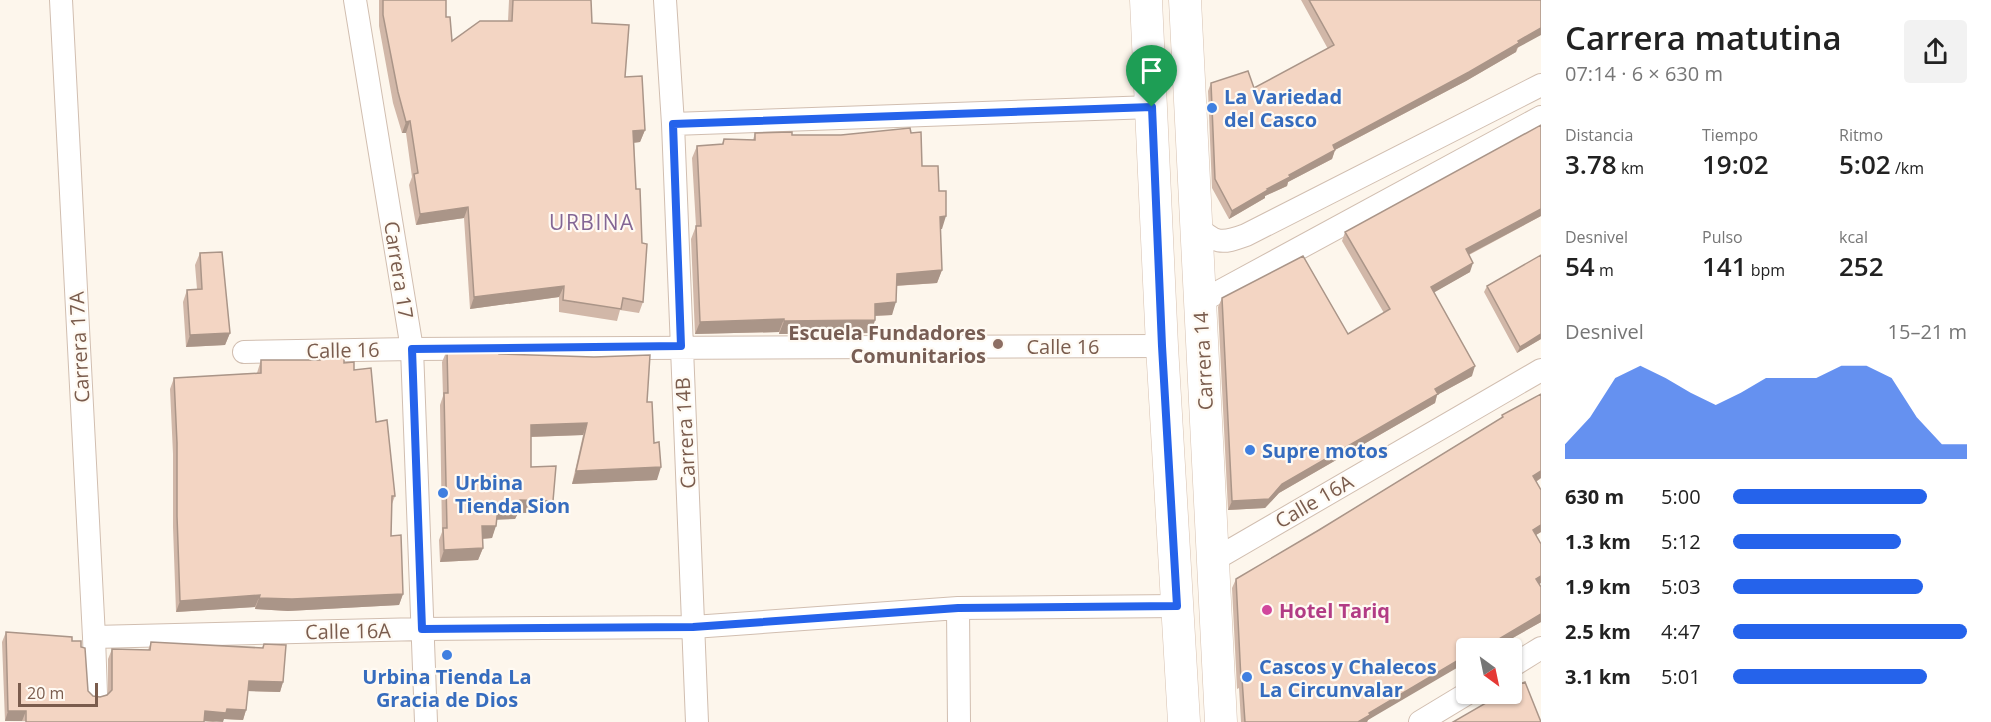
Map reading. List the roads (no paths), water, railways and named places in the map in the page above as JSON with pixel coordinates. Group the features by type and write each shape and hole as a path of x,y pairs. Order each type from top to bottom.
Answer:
{"main road":[{"name":"Carrera 14","path":"1146,0 1162,346 1184,722"},
{"name":"Carrera 14","path":"1185,0 1221,722"}],"street":[{"name":"Carrera 17A","path":"61,0 96,694"},
{"name":"Carrera 17","path":"355,0 412,349 426,722"},
{"name":"Carrera 14B","path":"665,0 673,124 697,722"},
{"path":"1196,225 1209,239 1227,242 1246,236 1541,85"},
{"path":"673,124 1152,107"},
{"path":"1200,302 1541,117"},
{"name":"Calle 16","path":"244,352 681,346 1162,346"},
{"name":"Calle 16A","path":"1212,561 1541,370"},
{"name":"Calle 16A","path":"94,637 422,629 693,627 958,608 1177,606"},
{"path":"958,608 959,722"},
{"path":"1522,660 1541,648"},
{"path":"1420,722 1456,700"}],"place":[{"name":"La Variedad del Casco","path":"1212,108"},
{"name":"Escuela Fundadores Comunitarios","path":"998,344"},
{"name":"Supre motos","path":"1250,450"},
{"name":"Urbina Tienda Sion","path":"443,493"},
{"name":"Hotel Tariq","path":"1267,610"},
{"name":"Urbina Tienda La Gracia de Dios","path":"447,655"},
{"name":"Cascos y Chalecos La Circunvalar","path":"1247,677"}],"district":[{"name":"URBINA","path":"592,222"}]}
